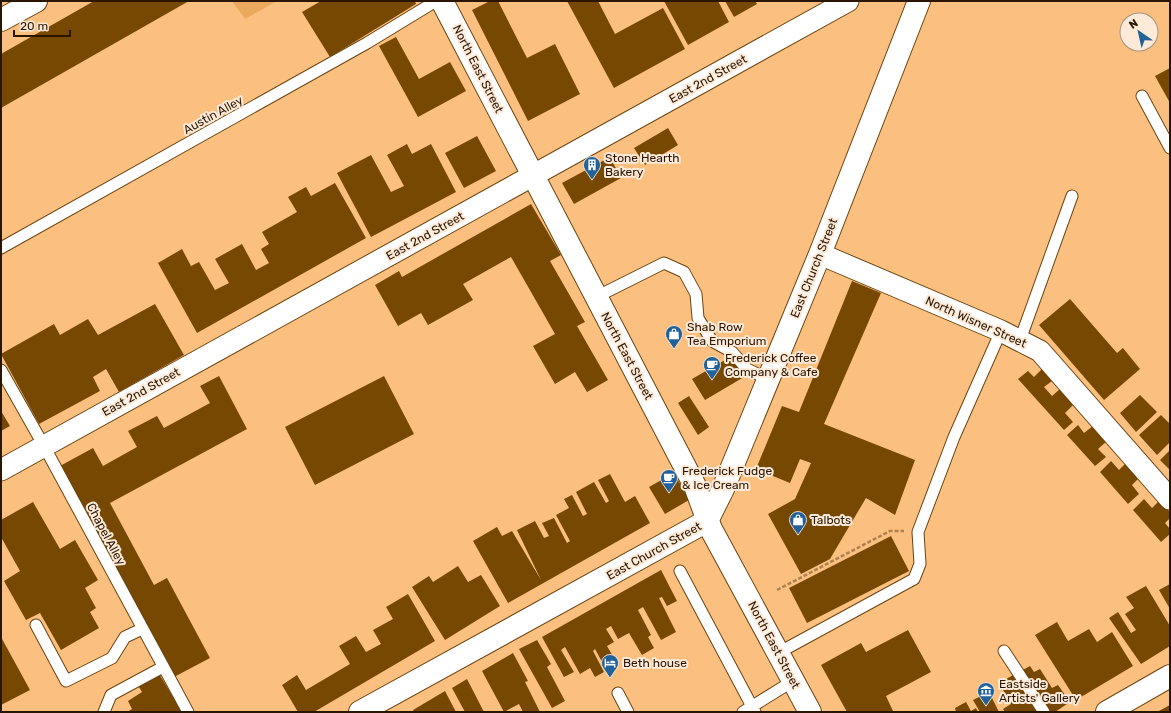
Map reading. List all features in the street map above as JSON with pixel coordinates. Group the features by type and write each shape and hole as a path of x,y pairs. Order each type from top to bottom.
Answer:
{"main road":[{"path":"1,20 36,1"},
{"name":"North East Street","path":"442,1 695,486 707,521 810,712"},
{"name":"East Church Street","path":"360,712 707,521 723,489 820,254 919,1"},
{"path":"1107,712 1170,676"}],"street":[{"name":"East 2nd Street","path":"1,470 848,1"},
{"name":"North Wisner Street","path":"820,254 1001,331 1040,351 1170,499"}],"lane":[{"name":"Austin Alley","path":"1,248 360,47 436,1"},
{"path":"1142,96 1170,148"},
{"path":"1020,340 1072,196"},
{"path":"596,297 664,263 684,272 696,294 698,318 712,340 732,352 747,369 768,380"},
{"path":"778,653 914,579 920,564 918,532 954,437 1001,331"},
{"name":"Chapel Alley","path":"1,370 44,446 188,712"},
{"path":"680,571 750,710 793,681"},
{"path":"36,624 66,681 112,658 125,637 142,629"},
{"path":"1004,651 1044,712"},
{"path":"104,712 111,695 163,667"},
{"path":"618,693 628,712"}],"path":[{"path":"777,590 890,531 918,532"}],"shaded area":[{"path":"232,1 277,1 245,19"}],"building":[{"path":"94,1 189,1 1,108 1,54"},
{"path":"321,1 415,1 416,4 330,57 302,12"},
{"path":"490,1 498,1 527,58 555,44 580,94 528,121 472,10"},
{"path":"567,1 598,1 615,34 663,8 685,49 614,88"},
{"path":"664,1 718,1 729,22 688,45"},
{"path":"725,1 755,1 757,4 734,17"},
{"path":"396,37 419,79 450,62 466,91 418,117 379,46"},
{"path":"1170,68 1170,103 1155,76"},
{"path":"668,128 678,145 645,165 634,148"},
{"path":"477,136 496,171 464,188 445,153"},
{"path":"407,144 412,154 431,144 456,192 371,237 337,173 371,155 391,192 404,186 387,155"},
{"name":"Stone Hearth Bakery","path":"610,157 621,178 574,204 562,183"},
{"path":"335,183 366,238 197,333 158,263 182,249 191,266 199,262 215,290 229,283 215,259 242,244 256,270 269,263 261,249 269,244 262,232 297,212 288,197 306,187 311,196"},
{"path":"531,204 561,255 550,261 585,322 577,326 608,380 587,392 575,372 555,384 533,346 555,334 511,257 463,284 473,300 428,325 421,313 398,326 375,285 399,271 402,277"},
{"path":"852,281 881,293 824,424 915,460 895,515 866,498 830,559 801,574 768,514 795,499 811,463 800,459 790,483 756,469 782,406 799,412"},
{"path":"1070,299 1117,353 1123,348 1140,369 1104,400 1039,325"},
{"path":"155,304 184,355 119,392 106,369 93,377 100,391 39,424 1,354 54,324 60,335 88,319 98,335"},
{"path":"732,356 744,377 705,400 692,379"},
{"path":"1042,369 1052,381 1044,387 1052,396 1060,389 1074,404 1065,413 1073,422 1064,430 1018,379 1028,371 1034,377"},
{"path":"219,376 247,429 110,503 154,585 167,578 210,658 174,677 60,466 93,448 103,466 137,447 128,431 157,416 164,428 210,403 200,386"},
{"path":"384,376 414,434 315,485 285,427"},
{"path":"1140,395 1157,412 1136,432 1120,413"},
{"path":"689,396 709,427 698,435 678,403"},
{"path":"1,411 10,426 1,431"},
{"path":"1161,415 1170,424 1170,442 1157,455 1139,435"},
{"path":"1078,425 1084,433 1093,426 1107,441 1098,449 1106,457 1095,466 1067,435"},
{"path":"1170,450 1170,470 1160,460"},
{"path":"1111,461 1119,470 1127,462 1140,477 1132,485 1139,494 1128,504 1100,472"},
{"name":"Frederick Fudge & Ice Cream","path":"674,473 689,500 665,514 649,487"},
{"path":"610,474 625,502 635,496 650,523 508,603 473,541 497,527 502,536 512,531 541,580 517,530 535,521 544,538 549,536 542,523 554,518 567,543 570,541 556,515 569,508 564,499 572,495 583,516 587,514 576,492 594,482 606,503 609,501 598,480"},
{"path":"1144,499 1152,508 1159,501 1170,512 1170,518 1165,523 1170,529 1170,534 1161,542 1133,510"},
{"path":"33,502 60,549 75,540 98,580 85,588 96,608 90,612 99,628 61,650 40,613 26,620 4,581 20,571 1,537 1,520"},
{"path":"891,536 909,571 807,623 789,588"},
{"path":"458,566 468,582 481,575 500,606 445,640 412,587 429,576 433,582"},
{"path":"661,570 677,601 667,606 662,597 659,598 676,632 661,640 643,607 638,610 651,635 648,637 654,648 642,655 629,633 618,639 611,626 606,629 614,642 607,646 618,665 607,671 595,649 593,651 604,672 595,677 590,668 580,674 565,647 561,650 574,672 564,677 542,637"},
{"path":"1170,584 1170,609 1159,590"},
{"path":"1146,586 1170,626 1170,646 1141,664 1109,618 1118,612 1131,633 1136,630 1125,614 1134,608 1126,597"},
{"path":"408,594 435,641 314,712 298,712 282,685 297,675 306,690 350,664 339,646 356,636 366,652 381,644 373,630 393,619 386,607"},
{"path":"1057,622 1068,641 1089,629 1097,642 1112,632 1133,666 1076,700 1035,635"},
{"path":"908,630 931,672 886,696 893,711 891,712 847,712 821,665 861,643 866,652"},
{"path":"1,637 30,690 1,705"},
{"path":"537,640 551,664 547,667 565,701 552,708 519,649"},
{"path":"513,653 528,681 525,682 540,712 523,712 519,704 504,712 482,671"},
{"path":"1030,666 1034,672 1040,669 1052,688 1058,685 1070,702 1055,712 1048,712 1021,671"},
{"path":"158,672 182,712 127,712 132,709 128,701 142,692 137,684"},
{"path":"1015,674 1037,712 1005,712 1003,709 1011,704 999,683"},
{"path":"467,679 484,712 465,712 452,688"},
{"path":"445,691 456,712 414,712 413,710"},
{"name":"Eastside Artists' Gallery","path":"989,692 999,712 980,712 973,700"},
{"path":"966,702 971,711 976,708 978,712 956,712 955,708"},
{"path":"1170,705 1170,712 1157,712"}],"place":[{"name":"Stone Hearth Bakery","path":"592,180"},
{"name":"Shab Row Tea Emporium","path":"674,349"},
{"name":"Frederick Coffee Company & Cafe","path":"712,380"},
{"name":"Frederick Fudge & Ice Cream","path":"669,493"},
{"name":"Talbots","path":"798,535"},
{"name":"Beth house","path":"610,678"},
{"name":"Eastside Artists' Gallery","path":"986,706"}]}
